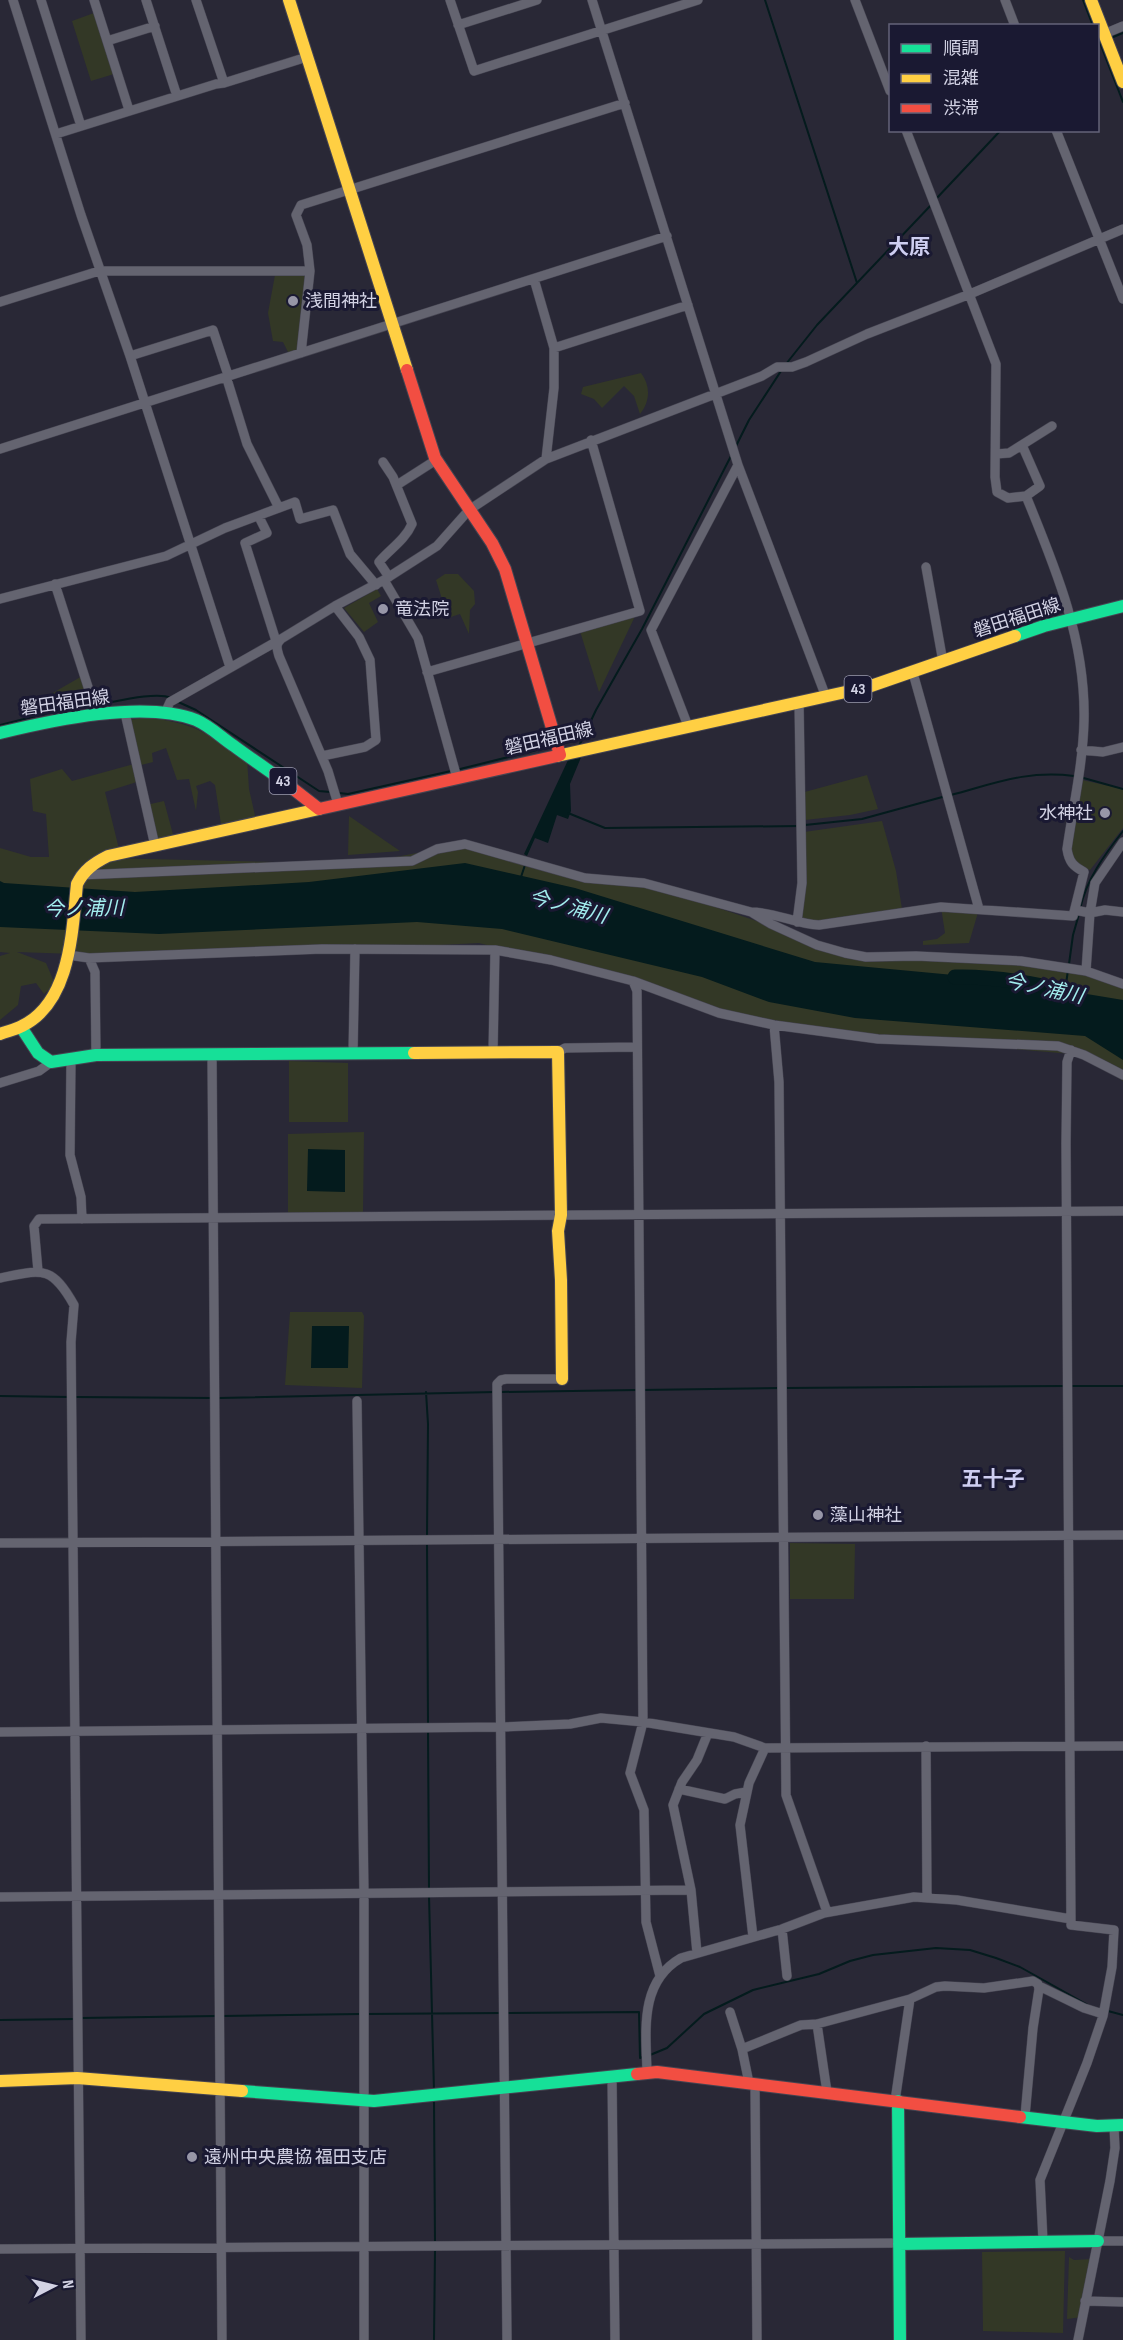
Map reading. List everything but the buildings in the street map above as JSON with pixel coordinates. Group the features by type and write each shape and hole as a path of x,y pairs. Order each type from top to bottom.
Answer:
{"street":[{"path":"26,0 14,2 99,271 130,356 230,668"},
{"path":"41,0 81,126"},
{"path":"94,0 129,110"},
{"path":"146,0 177,96"},
{"path":"196,0 224,83"},
{"path":"289,0 436,460 492,543 505,569 560,754"},
{"path":"450,0 474,71 698,0"},
{"path":"458,25 537,0"},
{"path":"592,0 738,465 826,697"},
{"path":"855,0 889,86"},
{"path":"1005,0 1014,24"},
{"path":"1091,0 1123,82"},
{"path":"107,41 155,26"},
{"path":"1106,39 1123,26"},
{"path":"56,134 307,57"},
{"path":"301,353 310,271 307,245 296,215 301,205 625,103"},
{"path":"907,132 998,372 997,492 1008,498 1026,496 1040,486 1022,445"},
{"path":"1057,132 1123,299"},
{"path":"165,713 170,702 383,580 437,546 469,510 546,459 717,394 762,376 777,367 792,367 806,362 867,334 970,294 1123,229"},
{"path":"0,449 667,237"},
{"path":"0,302 99,271 310,271"},
{"path":"534,279 554,348 554,388 546,459"},
{"path":"554,348 688,305"},
{"path":"130,356 213,330 247,444 279,508"},
{"path":"996,454 1009,453 1052,426"},
{"path":"427,672 640,611 591,440"},
{"path":"397,484 436,460"},
{"path":"383,462 397,484 412,524 407,536 378,562 383,580 412,626 457,778"},
{"path":"688,726 651,630 738,465"},
{"path":"79,880 412,861 437,849 465,844 585,878 644,883 751,912 766,912 797,922 819,925 941,907 1073,916 1084,872 1072,865 1067,849 1084,719 1076,634 1060,582 1026,496"},
{"path":"0,598 166,556 225,528 260,517 295,502 300,519 333,510 350,554 383,580"},
{"path":"260,517 267,533 245,543 278,640 279,656 322,756 338,804"},
{"path":"926,567 943,662"},
{"path":"55,584 97,716"},
{"path":"322,756 355,750 376,740 370,660 359,637 335,606"},
{"name":"磐田福田線","path":"0,733 51,720 125,713 165,713 196,720 319,809 826,697 913,673 1071,618 1123,606"},
{"path":"913,673 979,909"},
{"path":"797,922 802,883 799,702"},
{"path":"125,713 155,846"},
{"path":"1081,750 1103,753 1123,747"},
{"path":"0,1034 21,1027 52,998 61,984 68,955 79,880 90,865 108,856 319,809"},
{"path":"1086,971 1090,913 1095,883 1123,842"},
{"path":"1075,910 1090,913 1105,910 1123,912"},
{"path":"751,912 771,924 845,953 866,957 916,956 1021,961 1086,971 1123,984"},
{"path":"68,955 89,958 355,949 495,950 550,960 633,981 719,1013 774,1025 878,1039 1058,1046 1119,1071 1123,1075"},
{"path":"353,1054 355,949"},
{"path":"493,1053 495,950"},
{"path":"89,958 95,972 96,1055"},
{"path":"633,981 637,992 643,1722 630,1773 644,1810 646,1922 660,1976"},
{"path":"774,1025 779,1082 786,1795 827,1912"},
{"path":"21,1027 40,1058 50,1063"},
{"path":"0,1083 39,1071 50,1063 96,1055 493,1053 558,1052 565,1048 636,1047"},
{"path":"1043,2241 1040,2180 1103,2014 1119,1929 1071,1925 1067,1062 1071,1050"},
{"path":"507,2340 497,1384 506,1378 562,1379 558,1231 561,1215 558,1052"},
{"path":"212,1055 222,2340"},
{"path":"71,1060 70,1155 81,1197 82,1219"},
{"path":"38,1271 34,1226 39,1219 1123,1211"},
{"path":"0,1278 38,1271 49,1273 74,1305 71,1342 81,2340"},
{"path":"357,1401 363,1728 364,2340"},
{"path":"0,1543 1123,1535"},
{"path":"0,1732 502,1727 570,1724 601,1718 643,1722 734,1737 765,1748 1123,1746"},
{"path":"697,1953 691,1890 674,1805 679,1789 697,1760 708,1733"},
{"path":"926,1746 927,1897"},
{"path":"753,1937 740,1825 746,1792 765,1748"},
{"path":"679,1789 724,1799 746,1792"},
{"path":"0,1897 691,1890"},
{"path":"646,2072 645,2020 648,2002 660,1976 671,1964 681,1958 782,1929 827,1912 914,1897 957,1900 1071,1918"},
{"path":"782,1929 787,1976"},
{"path":"742,2049 801,2025 817,2024 910,1999 945,1986 984,1988 1033,1982 1084,2008 1103,2014"},
{"path":"1024,2116 1039,1986"},
{"path":"900,2340 897,2101 910,1999"},
{"path":"730,2012 752,2083 757,2340"},
{"path":"817,2024 827,2092"},
{"path":"0,2081 77,2078 219,2087 363,2100 393,2100 657,2072 1062,2121 1118,2125 1098,2241 1077,2340"},
{"path":"612,2076 615,2340"},
{"path":"0,2249 1123,2241"},
{"path":"1085,2301 1123,2302"}],"shaded area":[{"path":"94,13 114,74 91,81 72,21"},
{"path":"310,271 302,349 289,354 283,342 273,341 268,313 275,275"},
{"path":"641,373 648,394 646,404 640,414 634,396 624,386 602,408 594,399 581,394 583,387"},
{"path":"445,574 458,574 474,591 475,604 470,610 469,634 460,614 448,618 436,580"},
{"path":"377,589 381,596 369,603 378,622 364,632 344,608"},
{"path":"637,612 599,692 579,628"},
{"path":"84,675 92,702 40,707 37,702"},
{"path":"144,718 175,722 199,730 247,759 249,789 256,820 221,824 215,785 210,781 196,786 198,792 196,811 189,779 177,780 166,748 152,753 153,762 137,766 129,720"},
{"path":"134,764 140,781 105,792 119,849 103,858 358,864 465,844 563,871 650,885 860,956 961,958 1095,974 1123,987 1123,1081 1083,1055 934,1042 785,1022 706,1008 624,979 479,943 133,956 17,952 46,963 55,984 44,994 36,983 21,986 18,1005 0,1020 0,956 10,953 0,952 0,848 31,857 49,857 46,814 33,811 30,779 62,769 72,781"},
{"path":"867,775 878,809 805,820 801,793"},
{"path":"1082,780 1123,789 1123,828 1090,870 1075,860 1071,848 1072,829"},
{"path":"164,801 175,842 155,844 146,805"},
{"path":"349,816 400,851 348,855"},
{"path":"882,821 896,871 902,909 812,923 801,917 804,832"},
{"path":"941,907 979,909 969,943 923,945 923,941 937,939 945,933"},
{"path":"289,1061 348,1063 348,1122 289,1122"},
{"path":"364,1132 363,1212 288,1213 288,1134"},
{"path":"290,1312 362,1312 364,1316 362,1388 285,1385"},
{"path":"790,1543 855,1544 854,1599 790,1599"},
{"path":"1065,2251 1063,2333 983,2331 982,2252"},
{"path":"1069,2257 1074,2260 1094,2259 1082,2317 1067,2319"}],"water":[{"path":"582,755 570,784 571,811 568,819 557,815 548,843 535,838 527,856 524,854 569,758"},
{"path":"465,863 575,888 815,962 996,979 1123,1000 1123,1060 1085,1036 855,1018 769,1002 702,977 502,929 417,922 159,934 0,927 0,881 135,892 309,882"},
{"path":"308,1149 345,1150 345,1192 307,1191"},
{"path":"312,1326 349,1326 348,1368 311,1368"}],"waterway":[{"path":"765,0 857,283"},
{"path":"1083,0 1092,24"},
{"path":"1111,38 1123,33"},
{"path":"1099,41 1123,102"},
{"path":"935,200 999,132"},
{"path":"786,364 817,325 932,204"},
{"path":"736,446 749,420 781,371"},
{"path":"579,746 731,456"},
{"path":"97,705 146,696 171,698"},
{"path":"176,701 196,710 319,791 330,792"},
{"path":"0,725 48,713 92,706"},
{"path":"561,744 582,739"},
{"path":"456,770 553,746"},
{"path":"339,793 348,794 451,771"},
{"path":"951,795 1026,776 1074,776"},
{"path":"1080,777 1123,789"},
{"path":"805,825 862,819 946,796"},
{"path":"568,813 605,828 799,826"},
{"path":"1080,909 1091,878 1123,831"},
{"path":"521,877 525,865"},
{"path":"1069,964 1079,914"},
{"path":"1065,991 1068,970"},
{"name":"今ノ浦川","path":"955,977 1014,981 1073,993"},
{"path":"786,1388 1065,1386"},
{"path":"1071,1386 1123,1386"},
{"path":"642,1390 780,1388"},
{"path":"501,1392 636,1390"},
{"path":"426,1392 427,1536"},
{"path":"219,1398 495,1392"},
{"path":"0,1396 69,1397"},
{"path":"75,1397 213,1398"},
{"path":"427,1542 428,1725"},
{"path":"428,1731 429,1890"},
{"path":"429,1896 434,2091"},
{"path":"650,2055 667,2048 704,2014 753,1990 819,1974 850,1961 873,1955 936,1948 970,1950 1020,1967 1088,2005"},
{"path":"1108,2011 1123,2015"},
{"path":"507,2013 639,2012 640,2058 645,2056"},
{"path":"366,2014 501,2013"},
{"path":"222,2016 360,2014"},
{"path":"81,2018 216,2016"},
{"path":"0,2020 75,2019"},
{"path":"434,2100 435,2244"},
{"path":"434,2340 435,2250"}],"traffic: fast":[{"path":"1015,636 1044,626 1123,606"},
{"path":"0,733 98,714 125,712 175,714 206,725 283,781"},
{"path":"21,1027 38,1053 51,1062 96,1055 414,1053"},
{"path":"242,2091 374,2101 637,2074"},
{"path":"898,2101 900,2340"},
{"path":"1020,2117 1097,2126 1123,2125"},
{"path":"899,2244 1098,2241"}],"traffic: slow":[{"path":"289,0 407,370"},
{"path":"1091,0 1123,82"},
{"path":"557,756 868,687 1015,636"},
{"path":"0,1034 22,1026 38,1015 51,1000 66,964 77,884 94,864 108,856 319,809"},
{"path":"414,1053 558,1052 561,1215 558,1231 562,1379"},
{"path":"0,2081 77,2078 242,2091"}],"traffic: jam":[{"path":"407,370 435,458 492,543 505,569 560,755"},
{"path":"283,781 319,809 557,756"},
{"path":"637,2074 657,2072 1020,2117"}],"place":[{"name":"浅間神社","path":"293,301"},
{"name":"竜法院","path":"383,609"},
{"name":"水神社","path":"1105,813"},
{"name":"藻山神社","path":"818,1515"},
{"name":"遠州中央農協 福田支店","path":"192,2157"}],"district":[{"name":"大原","path":"909,247"},
{"name":"五十子","path":"993,1479"}]}
